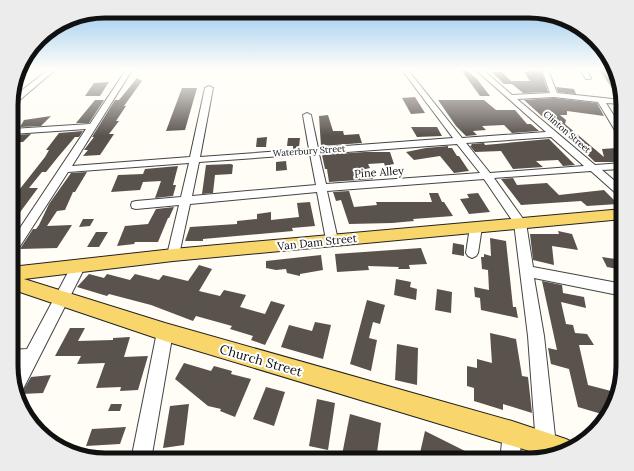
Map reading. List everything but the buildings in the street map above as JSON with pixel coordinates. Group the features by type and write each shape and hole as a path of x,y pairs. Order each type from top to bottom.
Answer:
{"main road":[{"name":"Van Dam Street","path":"18,273 332,240 616,215"},
{"name":"Church Street","path":"18,284 165,332 512,433 556,448"}],"street":[{"path":"18,242 114,92"},
{"path":"172,256 186,201 208,92"},
{"path":"422,92 487,176 520,223 536,336 556,448"},
{"name":"Clinton Street","path":"505,92 616,188"},
{"path":"511,97 554,95 616,101"},
{"path":"601,100 616,125"},
{"path":"306,115 332,240"},
{"path":"18,131 92,126"},
{"name":"Waterbury Street","path":"66,169 195,158 553,134"},
{"name":"Pine Alley","path":"136,205 322,188 616,166"},
{"path":"472,253 476,227"},
{"path":"19,379 78,267"},
{"path":"526,270 616,289"},
{"path":"142,453 165,332"},
{"path":"18,357 31,356"},
{"path":"511,453 512,433"}]}
